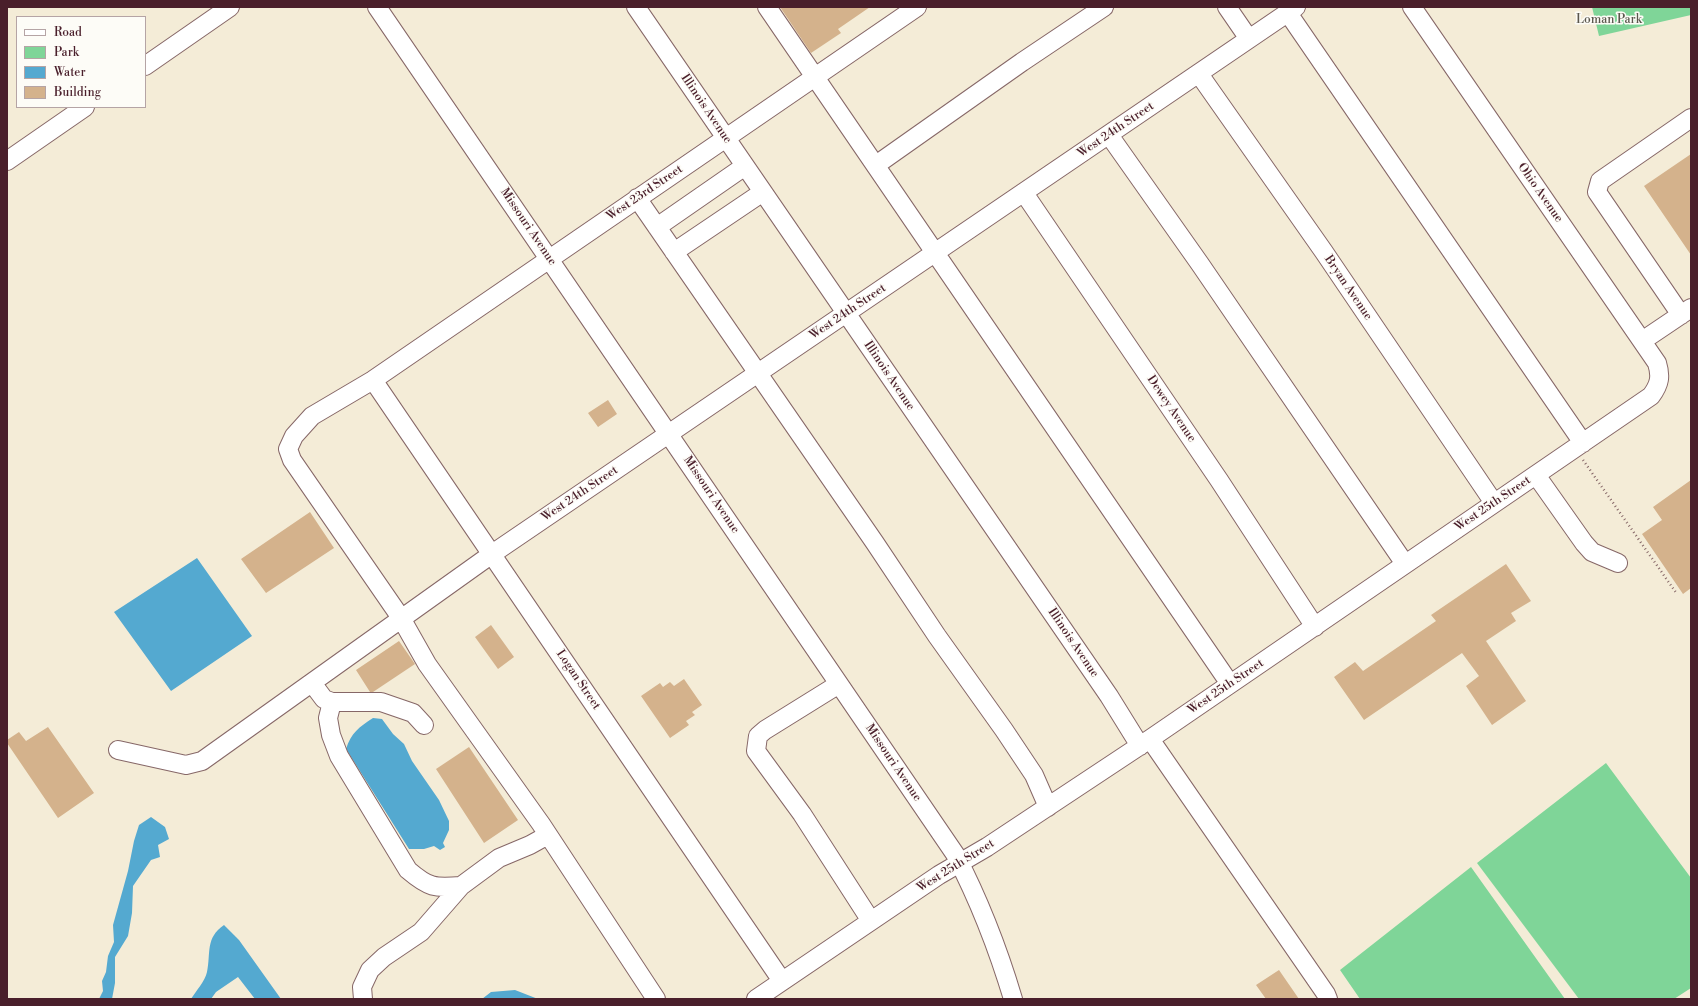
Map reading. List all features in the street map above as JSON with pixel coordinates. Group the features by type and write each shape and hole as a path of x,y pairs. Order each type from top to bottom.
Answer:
{"street":[{"path":"146,65 230,7"},
{"name":"Missouri Avenue","path":"377,7 960,863 981,908 1001,958 1013,999"},
{"name":"Illinois Avenue","path":"636,7 1109,696 1145,742 1326,994 1328,999"},
{"path":"767,7 1230,684"},
{"name":"West 23rd Street","path":"401,618 292,460 288,449 294,436 312,416 373,380 815,76 895,13 917,7"},
{"path":"876,165 1022,62 1104,7"},
{"path":"1227,7 1249,39"},
{"name":"Ohio Avenue","path":"1412,7 1657,363 1660,373 1659,382"},
{"path":"1292,10 1579,445"},
{"name":"West 24th Street","path":"118,750 186,765 202,761 492,554 1292,10"},
{"name":"Bryan Avenue","path":"1199,74 1324,252 1494,503"},
{"path":"7,161 84,108"},
{"path":"1642,341 1686,312 1597,192 1600,181 1691,118"},
{"path":"1109,135 1209,277 1406,564"},
{"path":"657,227 745,166"},
{"path":"674,252 763,192"},
{"name":"Dewey Avenue","path":"1024,193 1219,480 1315,626"},
{"path":"637,198 875,543 937,636 1034,774 1048,807"},
{"name":"Logan Street","path":"373,380 782,982"},
{"name":"West 25th Street","path":"756,999 939,875 987,847 1048,807 1406,564 1651,396 1659,382"},
{"path":"1536,475 1592,552 1618,563"},
{"path":"401,618 427,664 548,835 656,999"},
{"path":"312,683 324,699 332,702 381,702 413,714 424,726"},
{"path":"839,684 764,730 758,736 756,751 802,814 871,921"},
{"path":"332,702 328,718 331,735 339,756 408,870 421,881 438,888 461,886"},
{"path":"363,999 362,987 370,970 384,957 421,932 461,886 499,858 530,845 548,835"}],"path":[{"path":"1579,445 1676,594"}],"green space":[{"name":"Loman Park","path":"1592,7 1691,7 1691,15 1599,36"},
{"path":"1606,763 1691,878 1691,988 1674,999 1579,999 1477,863"},
{"path":"1471,867 1565,999 1360,999 1340,970"}],"water":[{"path":"197,558 252,636 171,691 114,612"},
{"path":"373,718 382,719 393,734 404,744 412,761 439,800 449,821 449,830 443,843 445,847 440,850 434,846 424,849 409,849 346,749 350,739 356,731"},
{"path":"151,817 165,827 169,839 158,845 160,857 151,860 133,886 132,913 128,936 115,957 115,983 112,999 99,999 103,991 102,981 106,972 108,956 114,942 113,925 128,871 134,841 139,825"},
{"path":"224,925 239,940 281,999 255,999 238,977 216,992 211,999 191,999 206,975 211,941 218,930"},
{"path":"515,990 538,999 482,999 491,992"}],"building":[{"path":"780,7 870,7 838,29 841,33 811,53"},
{"path":"1691,154 1691,255 1644,186"},
{"path":"608,400 617,414 598,427 588,413"},
{"path":"1691,480 1691,588 1683,594 1642,534 1662,520 1653,507"},
{"path":"310,512 334,548 266,593 241,559"},
{"path":"1506,564 1531,601 1511,613 1516,621 1486,641 1526,701 1492,725 1466,686 1479,676 1462,653 1364,720 1334,677 1355,662 1363,671 1436,621 1431,615"},
{"path":"491,625 514,657 498,669 475,637"},
{"path":"399,641 415,664 373,692 370,692 356,670"},
{"path":"684,679 702,705 692,712 695,715 686,721 689,725 670,738 641,696 660,683 663,687 670,682 674,686"},
{"path":"48,727 94,793 58,818 7,743 7,740 19,732 26,741"},
{"path":"469,747 518,820 484,843 436,769"},
{"path":"1279,970 1299,999 1266,999 1256,985"}]}
